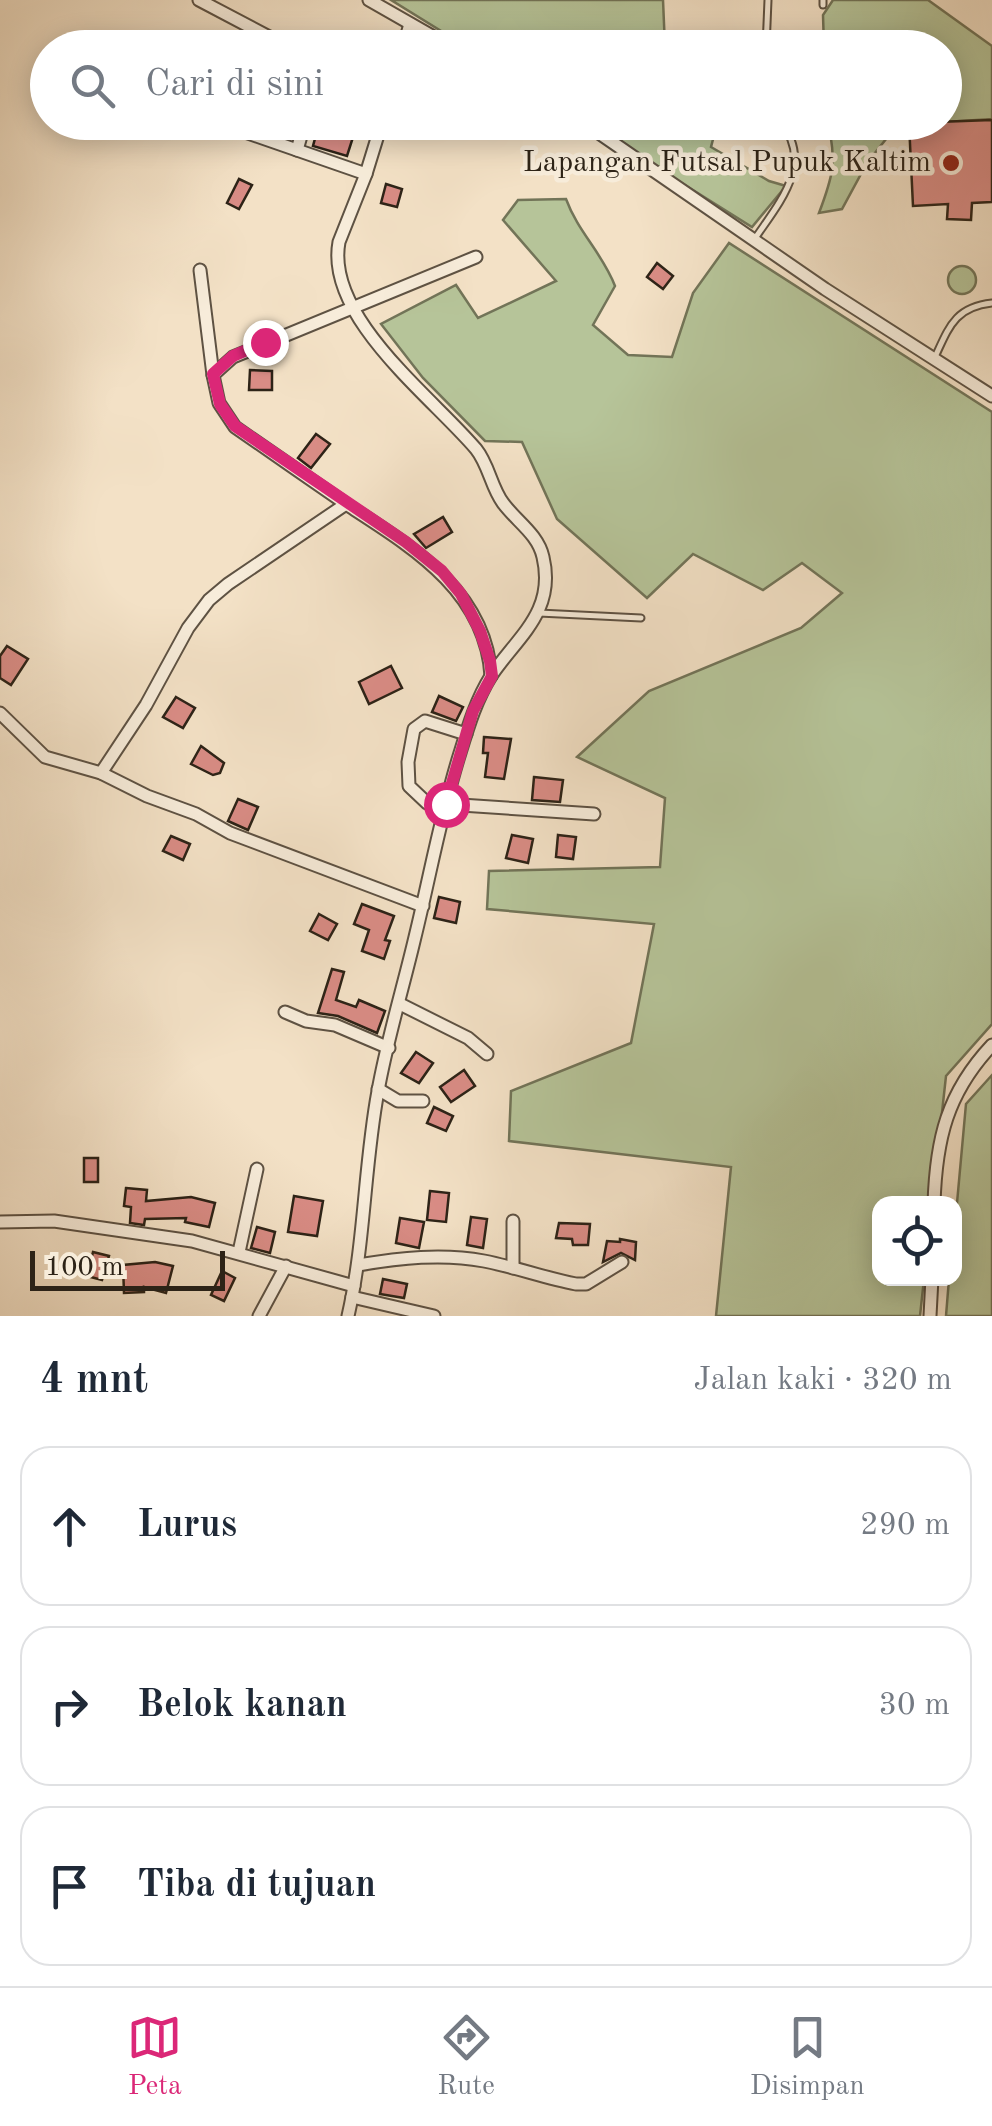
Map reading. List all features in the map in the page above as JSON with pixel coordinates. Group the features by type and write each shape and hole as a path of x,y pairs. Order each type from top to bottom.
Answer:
{"street":[{"path":"199,0 256,30"},
{"path":"369,0 420,30"},
{"path":"408,30 410,24"},
{"path":"268,140 366,174"},
{"path":"297,150 300,140"},
{"path":"348,1316 358,1265 378,1089 445,808 473,711 492,676 524,638 538,613 544,579 539,545 498,496 477,450 399,368 352,308 340,277 336,254 376,140"},
{"path":"609,140 992,396"},
{"path":"213,374 233,356 476,257"},
{"path":"200,270 213,374 220,404 235,426 406,542 442,571 461,594 480,631 492,676"},
{"path":"100,772 209,600 346,504"},
{"path":"0,713 45,758 100,772 230,833 423,906"},
{"path":"466,734 425,721 414,729 408,762 409,786 427,804 594,814"},
{"path":"400,1004 468,1038 487,1054"},
{"path":"286,1012 389,1048"},
{"path":"934,1196 936,1157 947,1116 964,1080 992,1045"},
{"path":"378,1089 398,1101 423,1101"},
{"path":"239,1252 257,1170"},
{"path":"0,1222 54,1221 192,1241 286,1266 434,1316"},
{"path":"513,1221 513,1268"},
{"path":"358,1265 407,1257 482,1260 550,1279 586,1284 622,1262"},
{"path":"259,1316 286,1266"},
{"path":"930,1316 932,1286"}],"lane":[{"path":"767,30 768,0"},
{"path":"754,239 792,179 792,140"},
{"path":"934,360 950,324 969,307 992,303"},
{"path":"538,613 641,618"}],"green space":[{"path":"391,0 663,0 664,30 440,30"},
{"path":"833,0 928,0 992,46 992,119 962,121 962,30 823,30 823,15"},
{"path":"613,140 713,140 711,147 769,181 786,186 752,227"},
{"path":"831,140 885,140 867,163 842,209 819,213 832,169"},
{"path":"566,199 615,286 593,325 628,355 672,357 693,293 729,243 992,412 992,1024 946,1076 933,1196 872,1196 872,1286 923,1286 920,1316 716,1316 731,1167 509,1141 511,1091 631,1043 654,924 487,909 489,871 660,867 665,798 577,757 649,691 801,628 842,593 802,563 763,590 693,554 647,598 557,519 522,442 485,441 423,378 381,324 456,285 478,318 556,281 503,220 518,200"},
{"path":"962,266 972,270 976,280 972,290 962,294 952,290 948,280 952,270"},
{"path":"992,1075 992,1316 946,1316 948,1286 962,1286 962,1196 958,1196 966,1104"}],"building":[{"name":"Lapangan Futsal Pupuk Kaltim","path":"992,120 992,202 972,203 971,220 947,219 948,204 913,206 910,140 962,140 962,121"},
{"path":"315,140 352,140 347,156 313,146"},
{"path":"239,179 252,185 239,209 227,203"},
{"path":"386,184 402,189 397,207 381,203"},
{"path":"657,263 673,276 663,289 647,277"},
{"path":"250,370 272,371 272,390 249,390"},
{"path":"316,434 330,444 311,468 298,458"},
{"path":"443,517 452,532 426,548 414,534"},
{"path":"7,646 28,659 11,685 0,678 0,656"},
{"path":"391,666 402,688 369,704 359,682"},
{"path":"439,696 463,707 456,721 432,712"},
{"path":"176,697 195,708 183,728 163,717"},
{"path":"484,737 511,739 504,779 485,777 488,753 483,753"},
{"path":"201,746 224,763 220,773 213,775 191,764"},
{"path":"534,777 563,780 560,802 532,800"},
{"path":"238,799 258,807 248,830 228,821"},
{"path":"512,835 533,839 528,863 506,858"},
{"path":"558,835 576,837 573,859 556,857"},
{"path":"171,836 190,844 183,860 163,851"},
{"path":"439,897 460,902 456,923 434,918"},
{"path":"362,904 394,916 385,940 390,941 384,959 362,951 369,930 354,924"},
{"path":"319,914 337,924 328,940 310,931"},
{"path":"332,969 344,972 336,1000 356,1007 359,1000 385,1011 377,1033 338,1016 318,1013"},
{"path":"416,1052 433,1063 419,1083 401,1073"},
{"path":"464,1070 475,1086 451,1102 440,1087"},
{"path":"434,1107 453,1116 446,1131 427,1123"},
{"path":"84,1158 98,1158 98,1182 84,1182"},
{"path":"126,1188 147,1190 146,1201 191,1197 215,1203 209,1227 185,1222 186,1218 145,1219 144,1225 130,1223 131,1207 124,1206"},
{"path":"430,1191 449,1193 446,1222 427,1220"},
{"path":"294,1196 323,1201 317,1236 288,1232"},
{"path":"471,1217 487,1219 483,1248 467,1245"},
{"path":"400,1218 424,1222 419,1248 396,1243"},
{"path":"559,1223 590,1224 588,1245 573,1245 572,1239 556,1238"},
{"path":"257,1227 275,1232 270,1253 251,1248"},
{"path":"607,1241 636,1242 635,1260 621,1253 603,1262"},
{"path":"93,1252 109,1256 102,1280 87,1276"},
{"path":"155,1262 173,1266 166,1293 144,1287 144,1292 124,1293 123,1265"},
{"path":"222,1271 235,1278 224,1301 211,1295"},
{"path":"383,1279 407,1284 404,1298 380,1294"}],"place":[{"name":"Lapangan Futsal Pupuk Kaltim","path":"951,163"}],"route":[{"path":"265,342 233,356 213,374 224,414 235,426 406,542 442,571 461,594 480,631 492,676 473,711 446,804"}]}
